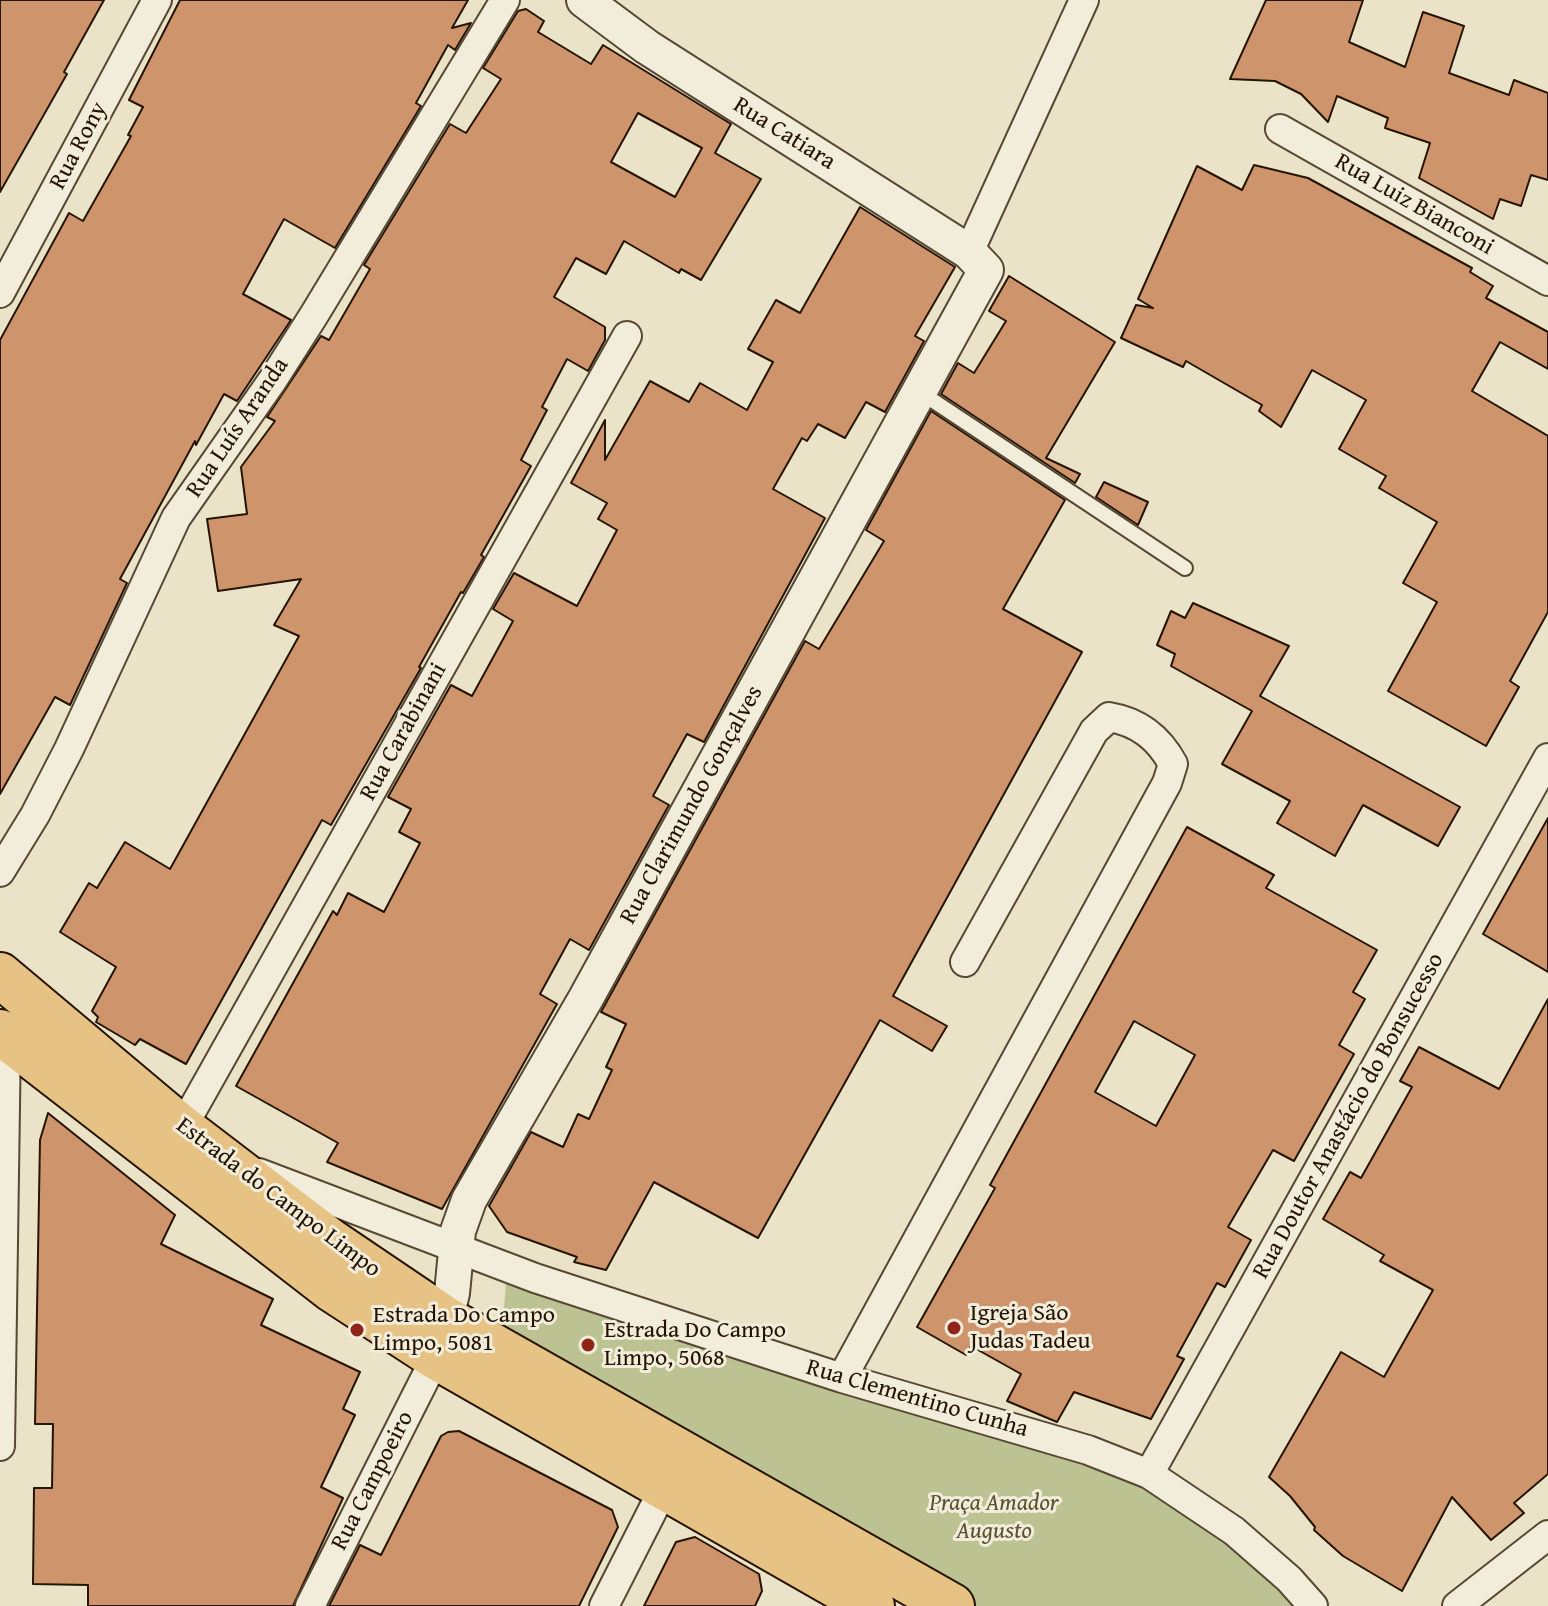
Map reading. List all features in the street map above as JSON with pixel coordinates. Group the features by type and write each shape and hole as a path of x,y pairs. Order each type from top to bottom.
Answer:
{"main road":[{"name":"Estrada do Campo Limpo","path":"0,975 182,1128 330,1241 441,1338 665,1486 872,1606"},
{"name":"Estrada do Campo Limpo","path":"3,1035 333,1290 441,1338 952,1606"}],"street":[{"name":"Rua Rony","path":"0,293 157,0"},
{"name":"Rua Luís Aranda","path":"0,872 35,815 69,749 176,518 314,315 505,0"},
{"name":"Rua Catiara","path":"584,0 647,47 977,259"},
{"path":"977,259 1084,0"},
{"name":"Rua Luiz Bianconi","path":"1280,129 1548,281"},
{"name":"Rua Clarimundo Gonçalves","path":"441,1338 462,1216 469,1200 586,998 984,276 977,259"},
{"name":"Rua Carabinani","path":"182,1128 627,336"},
{"path":"842,1378 1167,783 1173,764 1163,745 1127,720 1109,717 1094,731 965,962"},
{"name":"Rua Doutor Anastácio do Bonsucesso","path":"1149,1474 1548,758"},
{"path":"0,1446 3,1035"},
{"name":"Rua Clementino Cunha","path":"216,1154 535,1278 842,1378 1088,1450 1149,1474 1234,1531 1289,1579 1313,1606"},
{"name":"Rua Campoeiro","path":"310,1606 441,1338"},
{"path":"604,1606 665,1486"},
{"path":"1457,1606 1548,1535"}],"lane":[{"path":"920,392 1185,568"}],"green space":[{"name":"Praça Amador Augusto","path":"507,1267 1145,1481 1234,1531 1300,1606 971,1606 501,1350"}],"building":[{"path":"0,0 104,0 64,72 67,74 0,192"},
{"path":"180,0 468,0 452,28 471,23 455,50 448,45 416,103 421,106 335,248 284,219 243,294 291,320 237,401 224,394 196,445 195,441 120,579 127,583 70,705 55,697 0,794 0,340 69,213 83,221 131,136 128,135 143,107 129,100"},
{"path":"1266,0 1363,0 1349,42 1405,67 1423,12 1464,26 1449,73 1509,95 1514,80 1548,93 1548,180 1531,175 1521,206 1500,199 1493,219 1419,178 1430,143 1385,128 1388,118 1337,96 1328,122 1301,94 1275,81 1230,79"},
{"path":"526,9 544,21 538,32 591,64 603,45 731,124 715,153 761,179 701,280 681,269 679,273 624,241 606,274 576,258 554,297 605,327 605,340 588,371 567,359 542,407 547,410 521,460 531,466 481,555 484,557 461,592 331,825 322,820 186,1064 140,1039 135,1045 96,1022 98,1017 92,1011 116,967 60,932 89,883 97,888 125,842 170,869 299,636 274,625 301,579 218,591 207,519 247,514 241,467 275,421 267,417 321,336 329,340 370,269 364,265 450,124 466,133 501,79 483,68 518,11","holes":["638,113 702,148 675,197 611,162"]},
{"path":"1254,165 1308,178 1472,268 1470,272 1493,286 1486,298 1548,332 1548,369 1500,342 1472,391 1548,436 1548,612 1510,681 1519,687 1486,746 1388,691 1437,602 1403,583 1437,522 1379,488 1386,476 1339,449 1366,400 1312,370 1281,427 1259,411 1262,405 1186,361 1183,367 1121,338 1136,305 1153,308 1138,299 1197,166 1242,190"},
{"path":"860,207 955,267 915,336 924,341 885,412 866,402 845,438 818,424 807,441 802,438 773,489 825,518 704,742 687,734 653,796 669,805 589,950 570,939 540,994 557,1004 442,1209 327,1162 338,1143 236,1086 333,911 337,915 348,893 384,912 420,843 399,832 411,809 388,797 451,685 472,696 513,621 493,609 514,573 577,606 617,530 598,519 607,503 571,483 605,420 605,460 650,381 689,402 700,383 747,410 773,362 748,349 776,300 800,313"},
{"path":"1009,276 1115,342 1046,458 1080,474 1075,483 941,394 958,363 974,373 1006,321 989,311"},
{"path":"931,411 1065,500 1003,609 1082,652 893,996 947,1026 932,1051 880,1020 758,1238 654,1182 606,1270 574,1262 577,1257 507,1232 489,1206 531,1132 563,1147 578,1114 589,1119 612,1070 606,1067 626,1024 601,1012 805,641 819,649 884,541 866,530"},
{"path":"1104,482 1148,502 1138,525 1096,497"},
{"path":"1193,603 1289,646 1260,696 1460,807 1438,846 1363,805 1335,856 1277,823 1290,801 1222,764 1252,711 1171,666 1175,654 1157,645 1171,611 1185,618"},
{"path":"1548,818 1548,972 1483,934"},
{"path":"1187,827 1274,875 1266,888 1377,950 1353,992 1365,999 1339,1045 1354,1054 1294,1161 1273,1150 1228,1227 1251,1240 1225,1287 1217,1283 1177,1356 1184,1359 1151,1419 1074,1392 1057,1422 1007,1401 1021,1374 971,1346 966,1355 917,1327 995,1188 990,1185","holes":["1134,1021 1195,1055 1156,1126 1095,1092"]},
{"path":"1548,999 1548,1474 1514,1503 1524,1513 1491,1540 1452,1497 1402,1591 1343,1556 1314,1530 1315,1527 1290,1496 1269,1477 1341,1352 1384,1377 1433,1290 1380,1261 1384,1255 1323,1219 1350,1172 1361,1178 1412,1087 1400,1081 1419,1047 1499,1089"},
{"path":"48,1113 175,1215 161,1244 273,1299 261,1325 360,1372 343,1409 355,1415 321,1487 343,1498 293,1606 88,1606 88,1585 33,1584 34,1488 52,1488 53,1424 35,1424 40,1140"},
{"path":"459,1431 612,1510 618,1527 579,1606 329,1606 360,1545 381,1555 441,1436"},
{"path":"695,1537 759,1574 762,1591 755,1606 644,1606 676,1542"}],"place":[{"name":"Igreja São Judas Tadeu","path":"954,1328"},
{"name":"Estrada Do Campo Limpo, 5081","path":"357,1330"},
{"name":"Estrada Do Campo Limpo, 5068","path":"588,1345"}]}
